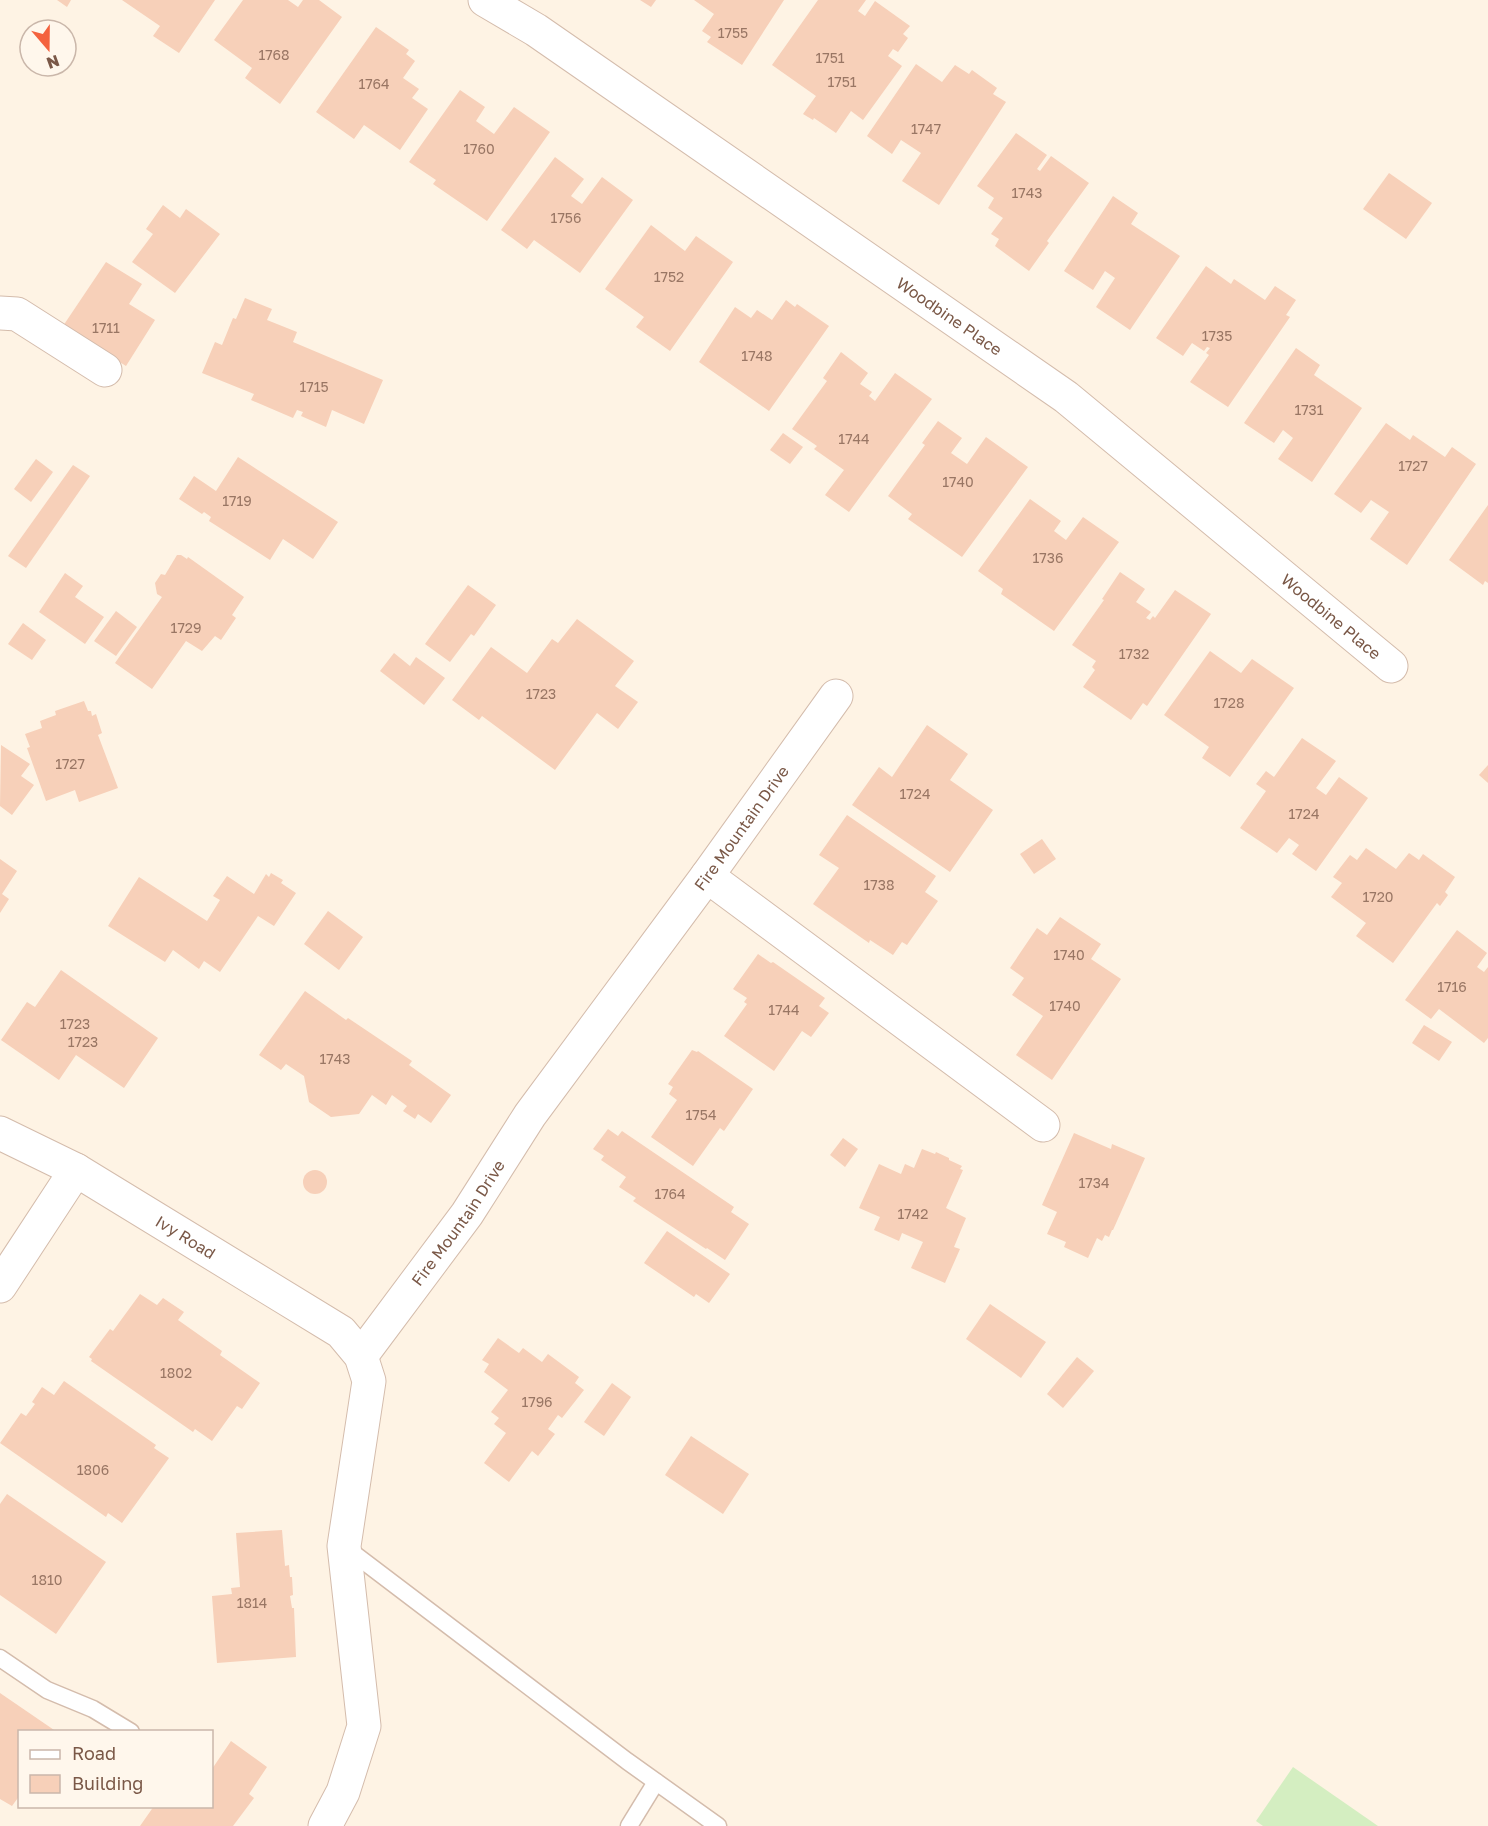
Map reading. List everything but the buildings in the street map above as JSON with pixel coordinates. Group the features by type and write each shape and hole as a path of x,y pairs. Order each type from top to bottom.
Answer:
{"street":[{"name":"Woodbine Place","path":"485,0 536,30 1066,397 1391,666"},
{"path":"0,313 17,315 105,370"},
{"name":"Fire Mountain Drive","path":"361,1356 467,1214 530,1115 707,876 836,696"},
{"path":"707,876 1043,1125"},
{"name":"Ivy Road","path":"0,1133 76,1170 341,1332 361,1356"},
{"path":"0,1286 76,1170"},
{"path":"325,1826 343,1792 364,1726 344,1546 369,1382 361,1356"}],"lane":[{"path":"344,1546 656,1782 718,1826"},
{"path":"0,1658 47,1690 93,1709 129,1730"},
{"path":"629,1826 656,1782"}],"green space":[{"path":"1293,1767 1378,1826 1263,1826 1256,1821"}]}
